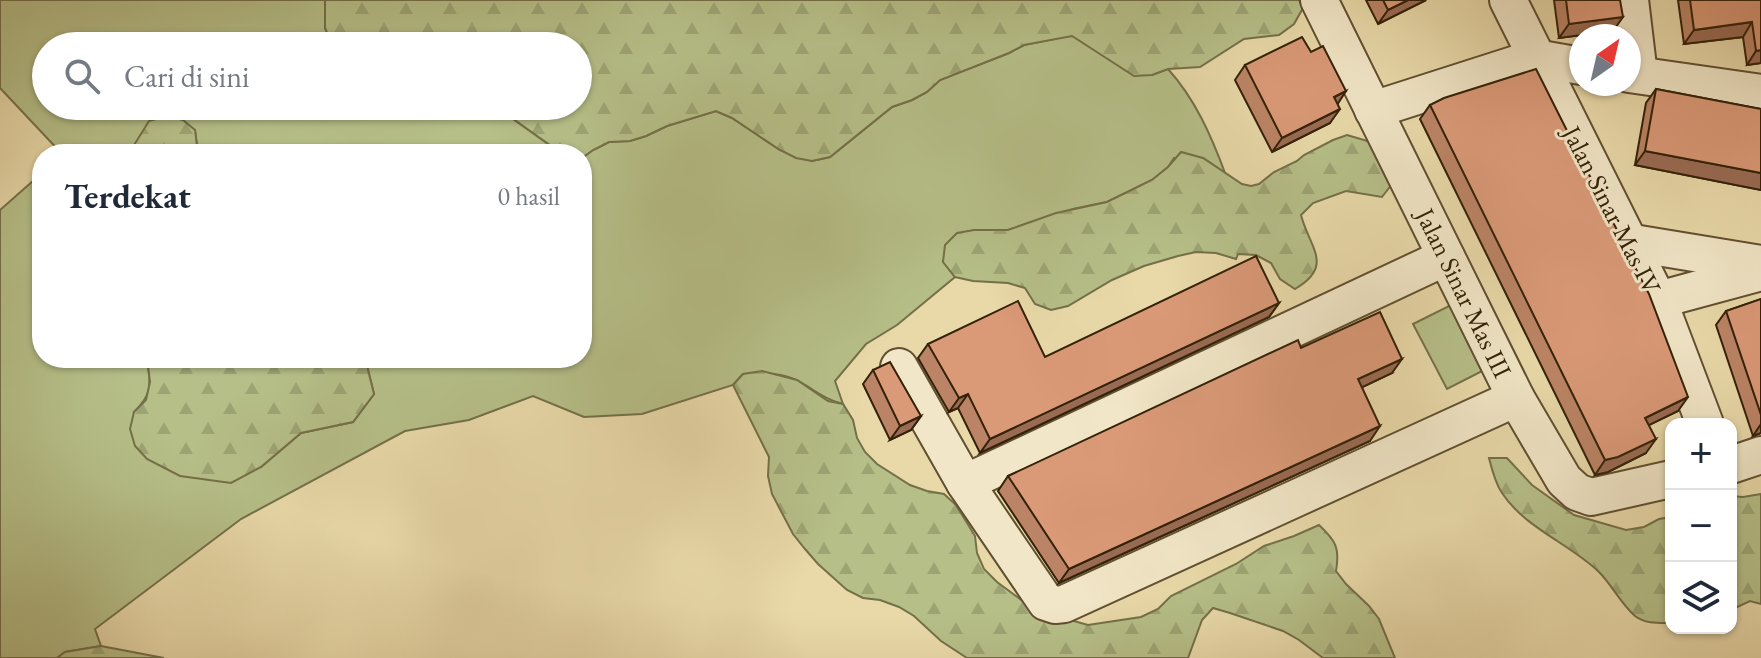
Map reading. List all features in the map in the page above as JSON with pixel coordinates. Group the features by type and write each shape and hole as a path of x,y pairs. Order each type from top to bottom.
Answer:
{"street":[{"name":"Jalan Sinar Mas III","path":"1319,0 1516,398 1564,480 1577,492 1591,497 1665,480"},
{"name":"Jalan Sinar Mas IV","path":"1508,0 1658,300 1703,418"},
{"path":"1630,0 1631,24"},
{"path":"1373,110 1535,58 1569,64"},
{"path":"1641,75 1761,93"},
{"path":"1627,242 1761,264"},
{"path":"965,483 1446,257"},
{"path":"1658,300 1761,272"},
{"path":"899,367 965,483 1046,602 1055,605 1064,604 1516,398"},
{"path":"1737,463 1761,455"}],"green space":[{"path":"0,0 325,0 327,32 32,32 32,120 515,120 548,144 197,144 195,130 148,144 53,144 0,88"},
{"path":"325,0 1299,0 1303,8 1294,24 1279,35 1244,39 1200,67 1168,69 1152,75 1134,76 1072,36 1024,45 940,80 927,92 892,107 830,157 812,161 780,150 716,111 630,141 609,142 592,151 592,144 548,144 515,120 592,120 592,32 327,32"},
{"path":"1072,35 1152,75 1168,69 1201,118 1225,173 1203,158 1174,158 1152,180 1107,202 1073,209 1008,230 974,230 943,261 955,277 897,325 866,344 835,381 843,404 790,377 743,374 733,385 642,414 584,417 533,396 469,420 405,431 241,519 95,629 101,646 65,652 57,658 0,658 0,210 32,182 32,368 148,368 148,393 134,412 261,467 301,433 353,422 374,394 368,368 592,368 593,150 609,142 630,141 716,111 780,150 812,161 830,157 892,107 927,92 940,80 1024,45"},
{"path":"183,120 195,130 197,144 135,144 149,121"},
{"path":"1347,135 1371,142 1392,184 1382,197 1346,191 1313,203 1301,215 1317,264 1307,281 1295,289 1280,279 1271,263 1256,255 1238,254 1236,259 1216,253 1196,252 1144,266 1112,280 1068,306 1051,310 1035,304 1025,288 955,277 943,262 945,245 957,233 1008,230 1056,213 1107,202 1152,180 1181,152 1203,158 1242,184 1251,186 1304,155"},
{"path":"1461,300 1494,365 1447,389 1413,324"},
{"path":"148,368 368,368 374,394 353,422 301,433 261,467 231,483 180,476 147,459 135,446 130,429 134,412 146,400 150,382"},
{"path":"762,371 797,380 828,401 843,404 853,420 857,438 865,452 877,464 910,485 944,494 956,505 975,536 977,553 984,569 1024,602 1088,625 1141,617 1158,609 1171,596 1236,564 1264,546 1319,525 1335,545 1336,571 1379,619 1395,658 1323,658 1283,631 1213,608 1202,620 1188,658 967,658 899,607 863,598 847,590 818,564 793,534 772,494 768,476 769,457 733,385 743,374"},
{"path":"1489,458 1507,458 1532,485 1574,515 1626,530 1644,527 1665,518 1665,623 1648,622 1635,616 1599,572 1523,516 1500,489"},
{"path":"1761,494 1761,604 1750,601 1737,607 1737,496"},
{"path":"101,646 164,658 57,658 65,652"}],"building":[{"path":"1383,0 1408,0 1388,10"},
{"path":"1566,0 1620,0 1623,17 1569,24"},
{"path":"1690,0 1761,0 1761,50 1756,51 1752,22 1694,30"},
{"path":"1302,37 1311,52 1323,46 1346,91 1334,97 1340,109 1282,138 1245,65"},
{"path":"1536,69 1649,294 1688,397 1645,418 1656,439 1605,460 1430,105"},
{"path":"1656,89 1761,109 1761,173 1645,151"},
{"path":"1256,256 1279,303 990,439 968,394 959,398 928,344 1018,301 1045,357"},
{"path":"1761,299 1761,415 1726,311"},
{"path":"1380,312 1402,359 1358,379 1380,426 1069,569 1008,476 1298,340 1301,348"},
{"path":"890,362 921,416 900,426 873,370"}]}
